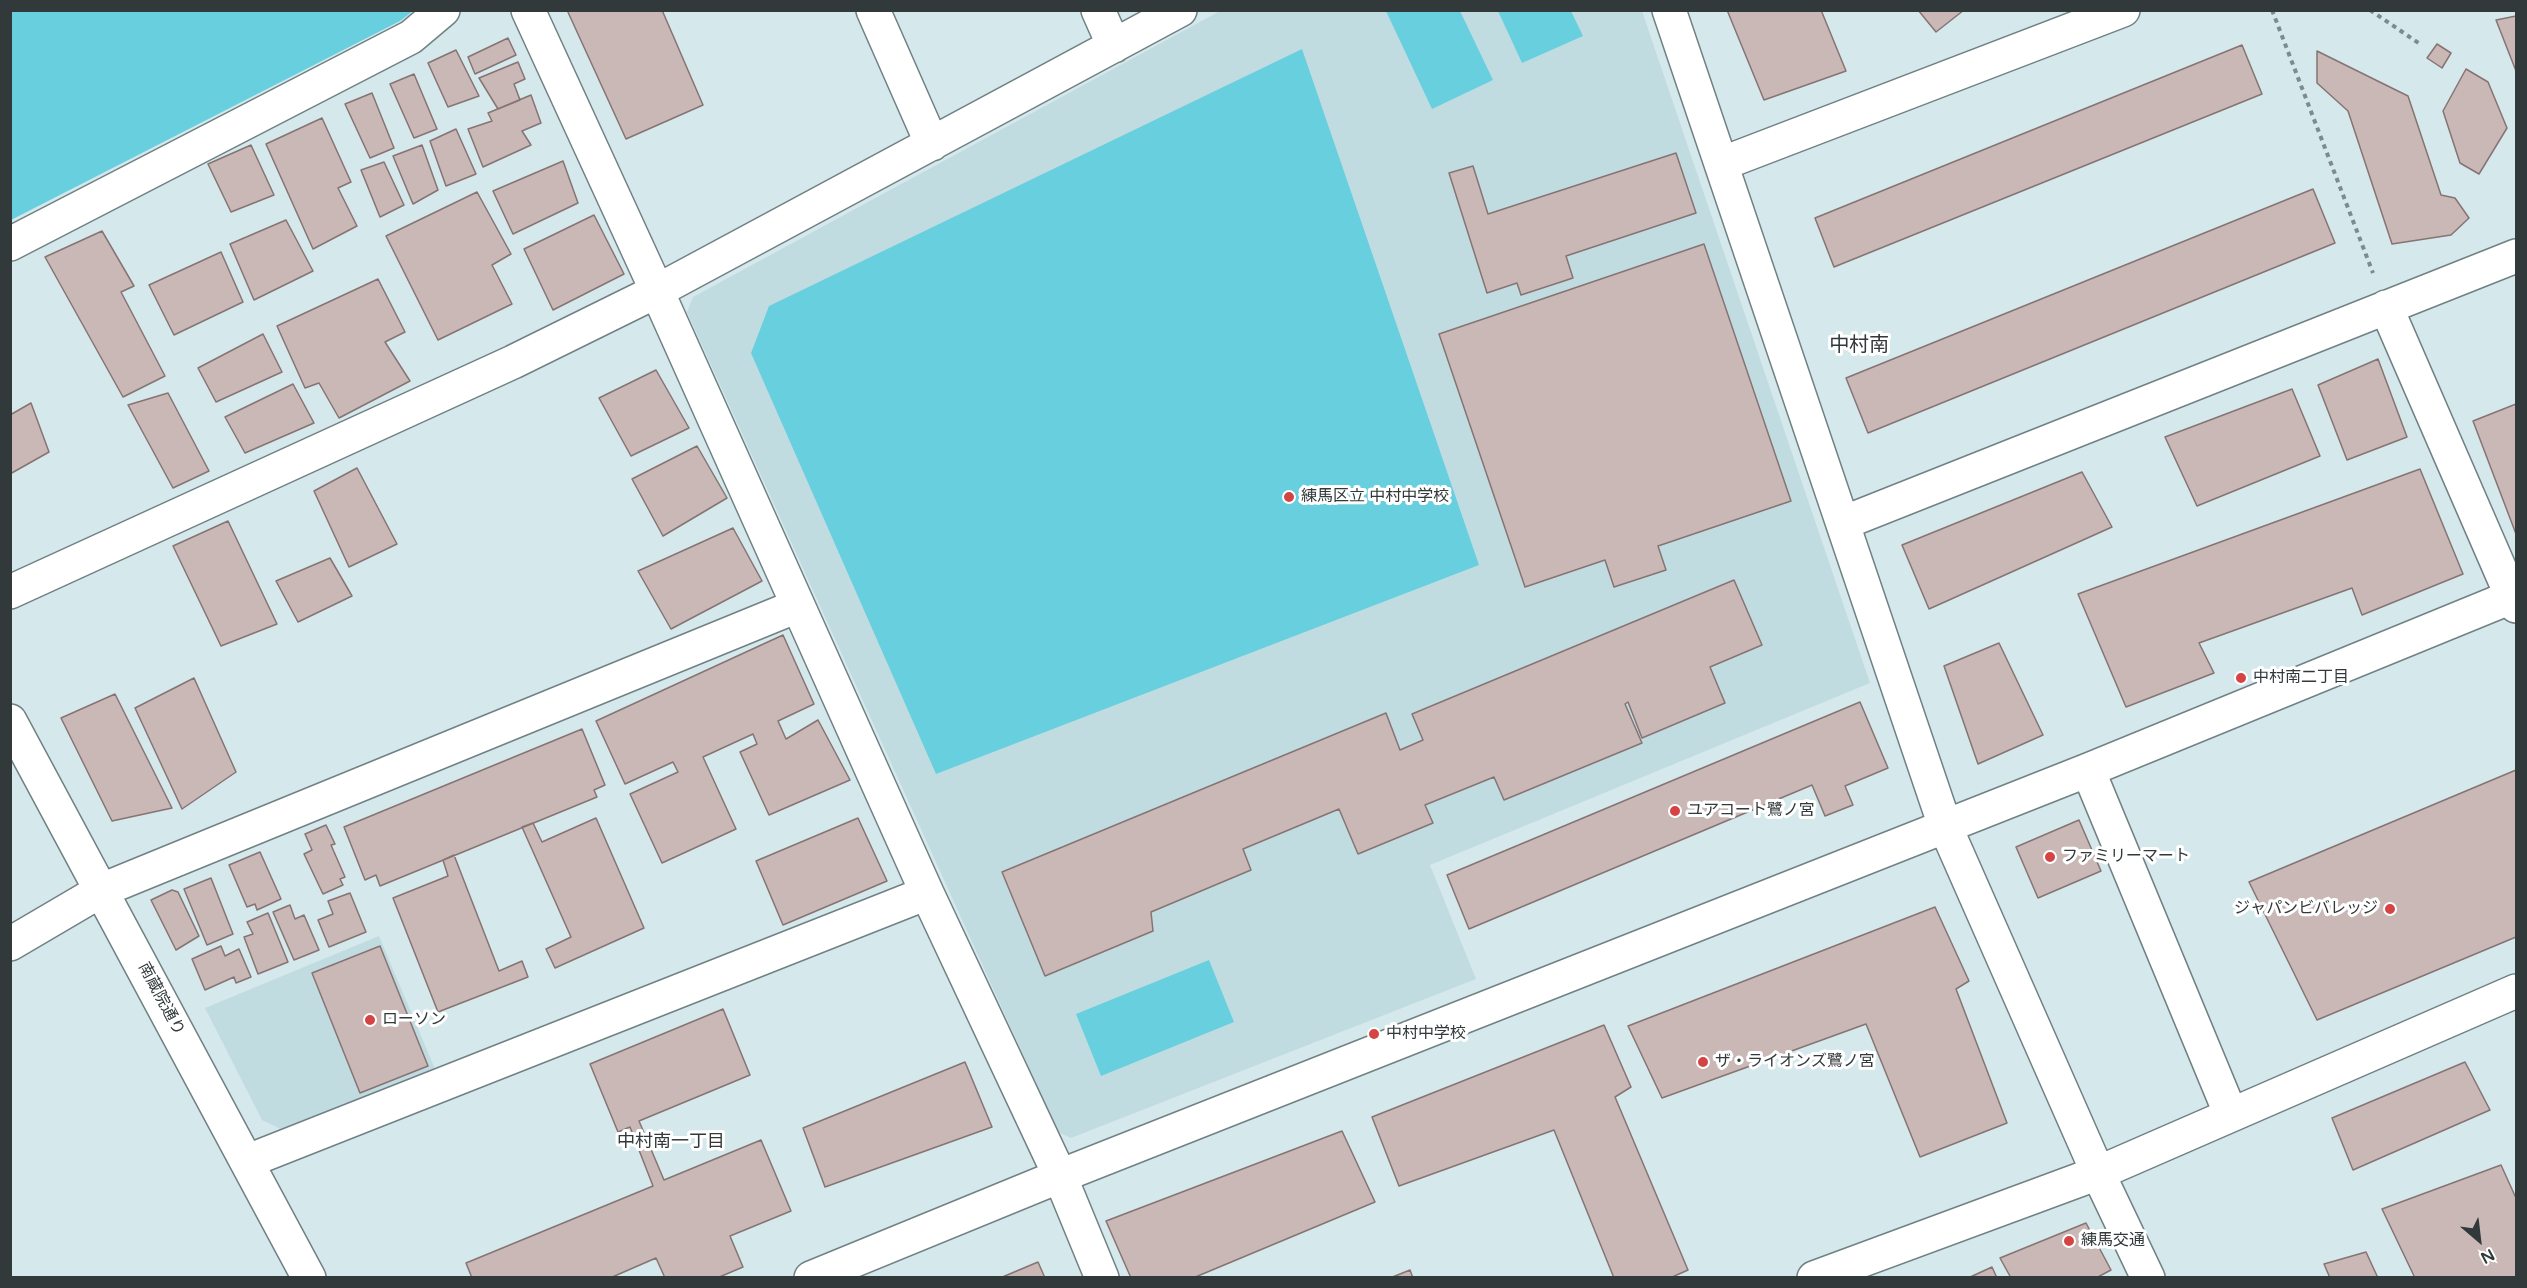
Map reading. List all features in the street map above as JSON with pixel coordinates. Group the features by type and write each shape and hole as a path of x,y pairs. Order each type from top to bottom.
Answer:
{"street":[{"path":"10,244 411,37 443,10"},
{"path":"528,10 657,291 927,893 1060,1176 1102,1278"},
{"path":"873,10 932,144"},
{"path":"1098,10 1114,46"},
{"path":"10,592 502,366 657,291 1180,10"},
{"path":"1669,10 1945,826 2098,1173 2148,1278"},
{"path":"1721,164 2124,10"},
{"path":"1843,523 2517,256"},
{"path":"811,1278 1060,1176 2515,599 2386,307"},
{"path":"10,944 102,890 797,606"},
{"name":"南蔵院通り","path":"10,721 309,1278"},
{"path":"2088,770 2231,1115"},
{"path":"248,1161 927,893"},
{"path":"1814,1278 2098,1173 2517,991"}],"path":[{"path":"2272,10 2386,307"},
{"path":"2370,10 2420,44"}],"shaded area":[{"path":"11,10 413,11 400,21 11,220"},
{"name":"練馬区立 中村中学校","path":"1220,11 1642,11 1870,683 1430,865 1476,979 1071,1138 1058,1132 687,312 693,297"},
{"path":"1386,11 1460,11 1493,80 1432,109"},
{"path":"1498,11 1571,11 1583,36 1522,63"},
{"path":"1302,49 1479,565 936,774 751,353 769,306"},
{"path":"379,936 435,1069 281,1129 262,1120 205,1008"},
{"path":"1209,960 1234,1022 1101,1076 1076,1014"}],"building":[{"path":"567,10 662,10 703,105 626,139"},
{"path":"1727,10 1821,10 1846,71 1764,100"},
{"path":"1918,10 1964,10 1936,32"},
{"path":"2516,16 2516,71 2496,20"},
{"path":"508,38 516,55 475,74 468,57"},
{"path":"2437,44 2451,53 2442,68 2427,58"},
{"path":"2242,45 2262,94 1834,267 1815,218"},
{"path":"456,50 479,96 448,107 428,63"},
{"path":"2317,51 2408,96 2441,195 2455,198 2469,218 2451,235 2392,244 2348,111 2317,83"},
{"path":"518,62 525,79 514,84 520,100 498,109 479,78"},
{"path":"2466,69 2488,82 2507,128 2479,174 2460,163 2443,111"},
{"path":"414,74 437,129 414,138 390,84"},
{"path":"372,93 394,148 370,158 345,104"},
{"path":"531,95 541,123 522,131 531,145 483,167 468,129 492,121 488,113"},
{"path":"322,118 351,182 338,188 357,226 313,249 266,144"},
{"path":"456,129 476,174 446,186 430,141"},
{"path":"251,145 274,195 231,212 208,164"},
{"path":"422,145 438,190 413,204 393,156"},
{"path":"1676,153 1696,213 1566,256 1573,278 1521,295 1517,283 1487,293 1449,173 1473,166 1488,214"},
{"path":"563,161 578,203 513,234 493,191"},
{"path":"384,162 404,205 380,217 361,170"},
{"path":"2313,189 2335,243 1868,433 1846,378"},
{"path":"477,192 511,254 492,265 512,304 438,340 386,236"},
{"path":"594,215 624,274 553,310 524,249"},
{"path":"286,220 313,271 254,300 230,244"},
{"path":"102,231 134,286 121,292 165,376 123,397 45,257"},
{"path":"1704,244 1791,501 1658,546 1666,570 1614,587 1605,560 1525,587 1439,334"},
{"path":"221,252 243,302 174,335 149,285"},
{"path":"378,279 405,332 385,342 410,381 339,418 319,383 305,388 277,326"},
{"path":"263,334 282,372 216,402 198,368"},
{"path":"2378,359 2407,437 2347,460 2318,385"},
{"path":"656,370 689,428 631,456 599,398"},
{"path":"293,384 314,423 245,453 225,417"},
{"path":"2292,389 2320,456 2197,506 2165,437"},
{"path":"168,393 209,471 173,488 128,405"},
{"path":"31,403 49,452 10,474 10,415"},
{"path":"2516,404 2516,534 2473,421"},
{"path":"697,446 727,498 663,536 632,479"},
{"path":"357,468 397,544 349,567 314,491"},
{"path":"2420,469 2463,574 2362,615 2352,588 2199,643 2214,673 2126,707 2078,594"},
{"path":"2082,472 2112,527 1929,609 1902,545"},
{"path":"228,521 277,624 221,646 173,546"},
{"path":"733,528 762,581 671,629 638,571"},
{"path":"330,558 352,596 298,622 276,581"},
{"path":"1734,580 1762,645 1710,667 1725,703 1642,738 1628,702 1625,704 1642,743 1504,800 1494,777 1425,805 1433,823 1358,854 1339,809 1243,849 1251,870 1151,912 1153,931 1045,976 1002,872 1386,713 1400,750 1423,740 1412,714"},
{"path":"783,635 814,704 778,721 786,739 818,720 850,780 769,815 740,752 757,744 753,734 703,757 736,829 662,863 630,794 678,772 673,762 625,784 596,721"},
{"path":"1999,643 2043,735 1978,764 1944,666"},
{"path":"194,678 236,772 182,809 135,708"},
{"path":"115,694 172,808 112,821 61,718"},
{"name":"ユアコート鷺ノ宮","path":"1860,702 1888,768 1845,786 1853,805 1825,816 1812,785 1469,929 1447,875"},
{"path":"582,729 605,785 594,790 597,797 380,886 376,875 365,880 344,827"},
{"name":"ジャパンビバレッジ","path":"2516,770 2516,937 2317,1020 2249,882"},
{"path":"596,818 644,928 555,968 546,949 571,937 522,827 533,823 542,842"},
{"path":"858,818 887,881 783,925 756,861"},
{"path":"2079,820 2101,871 2038,898 2016,847"},
{"path":"326,825 335,844 331,845 345,877 340,879 343,885 323,894 304,854 312,850 305,834"},
{"path":"260,852 281,899 257,910 255,904 247,907 229,865"},
{"path":"454,855 499,971 522,961 528,977 438,1012 393,898 448,876 443,860"},
{"path":"211,878 233,934 207,945 184,889"},
{"path":"172,890 178,892 199,936 176,950 151,900"},
{"path":"350,893 366,932 329,947 318,920 333,914 328,901"},
{"path":"290,905 295,919 304,915 319,950 294,960 273,912"},
{"name":"ザ・ライオンズ鷺ノ宮","path":"1935,907 1969,981 1956,989 2007,1123 1920,1157 1866,1024 1662,1098 1628,1026"},
{"path":"268,913 288,962 258,974 244,937 253,934 247,922"},
{"path":"221,946 225,956 239,949 251,977 236,983 234,977 205,990 192,959"},
{"name":"ローソン","path":"380,946 428,1066 360,1093 312,973"},
{"path":"723,1009 750,1075 639,1121 664,1180 761,1140 791,1211 730,1236 743,1267 717,1278 665,1278 656,1258 610,1278 472,1278 466,1263 653,1186 630,1127 618,1132 590,1064"},
{"path":"1604,1025 1631,1087 1615,1097 1688,1270 1670,1278 1614,1278 1554,1130 1399,1186 1372,1117"},
{"path":"965,1062 992,1127 825,1187 803,1128"},
{"path":"2465,1062 2490,1110 2353,1170 2332,1118"},
{"path":"1342,1131 1375,1202 1193,1278 1131,1278 1106,1221"},
{"path":"2501,1165 2516,1198 2516,1278 2415,1278 2382,1209"},
{"name":"練馬交通","path":"2086,1223 2111,1270 2096,1278 2011,1278 2000,1258"},
{"path":"2366,1252 2378,1278 2330,1278 2324,1264"},
{"path":"1038,1262 1045,1278 1000,1278"},
{"path":"1992,1267 1997,1278 1968,1278"},
{"path":"1410,1270 1413,1278 1390,1278"}],"place":[{"name":"練馬区立 中村中学校","path":"1289,497"},
{"name":"中村南二丁目","path":"2241,678"},
{"name":"ユアコート鷺ノ宮","path":"1675,811"},
{"name":"ファミリーマート","path":"2050,857"},
{"name":"ジャパンビバレッジ","path":"2390,909"},
{"name":"ローソン","path":"370,1020"},
{"name":"中村中学校","path":"1374,1034"},
{"name":"ザ・ライオンズ鷺ノ宮","path":"1703,1062"},
{"name":"練馬交通","path":"2069,1241"}],"district":[{"name":"中村南","path":"1859,346"},
{"name":"中村南一丁目","path":"671,1142"}]}
